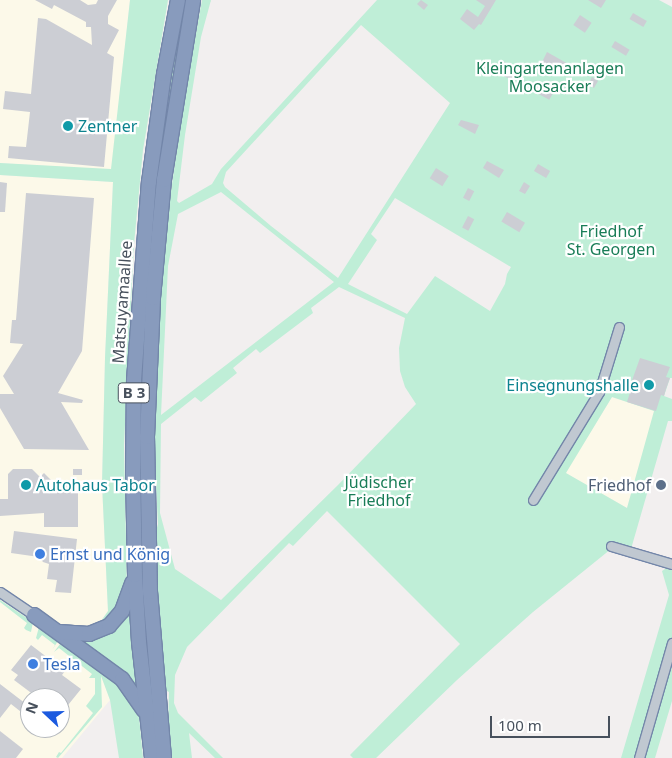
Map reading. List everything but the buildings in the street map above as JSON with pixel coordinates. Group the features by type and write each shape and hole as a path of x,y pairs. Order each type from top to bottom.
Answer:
{"highway":[{"name":"Matsuyamaallee","path":"152,758 135,575 133,447 137,323 150,173 178,0"},
{"name":"Matsuyamaallee","path":"164,758 150,592 147,420 152,298 164,180 192,0"},
{"path":"59,632 89,634 109,626 122,612 135,575"},
{"path":"34,615 122,679 147,715"}],"street":[{"path":"533,500 598,392 620,327"},
{"path":"611,546 672,564"},
{"path":"0,592 34,615"},
{"path":"639,758 672,643"}],"shaded area":[{"path":"0,0 130,0 112,170 0,163"},
{"path":"0,175 113,182 105,358 102,484 108,611 99,624 102,677 110,700 62,758 0,758"},
{"path":"612,397 655,411 627,508 565,473"}],"green space":[{"path":"130,0 168,0 143,150 134,244 124,445 127,588 143,758 119,758 110,700 101,676 102,707 58,758 56,757 59,752 61,753 93,713 86,706 95,694 95,678 89,678 92,674 59,648 54,652 60,644 71,651 77,640 99,624 108,611 102,484 105,358 113,182 0,175 0,163 111,169"},
{"path":"183,0 186,0 157,181 143,355 141,499 143,586 158,758 155,758 140,586 137,498 140,358 155,181 167,88"},
{"path":"202,0 211,0 201,37 185,135 177,201 179,203 212,184 221,169 377,0 659,0 672,7 672,378 670,378 664,396 672,399 672,421 668,421 631,549 614,542 608,542 611,549 533,612 457,680 376,758 353,758 350,755 460,644 327,511 293,546 289,543 187,647 175,675 174,703 178,713 223,758 215,758 189,733 192,758 172,758 168,727 169,692 163,689 153,542 158,524 153,434 156,354 164,241 184,99","holes":["361,25 450,103 338,278 271,226 225,187 223,183 226,172","221,192 334,282 161,415 168,266 178,214","395,198 511,267 505,284 490,311 435,276 407,314 348,284 377,240 371,234","339,287 405,318 399,348 400,371 405,387 416,404 338,485 221,600 175,569 160,513 161,424 195,397 201,402 237,373 233,368 256,349 260,353 313,313 311,308","612,397 654,411 627,508 566,473"]},
{"path":"668,567 672,568 672,701 655,758 621,758 669,595 662,571"},
{"path":"0,600 33,622 31,632 24,628 27,623 0,602"},
{"path":"39,627 58,641 52,650 55,645 42,635 38,640 36,638"}],"place":[{"name":"Zentner","path":"68,126"},
{"name":"Einsegnungshalle","path":"649,385"},
{"name":"Autohaus Tabor","path":"26,485"},
{"name":"Friedhof","path":"661,485"},
{"name":"Ernst und König","path":"40,554"},
{"name":"Tesla","path":"33,664"}],"park label":[{"name":"Kleingartenanlagen Moosacker","path":"550,77"},
{"name":"Friedhof St. Georgen","path":"611,240"},
{"name":"Jüdischer Friedhof","path":"379,491"}]}
